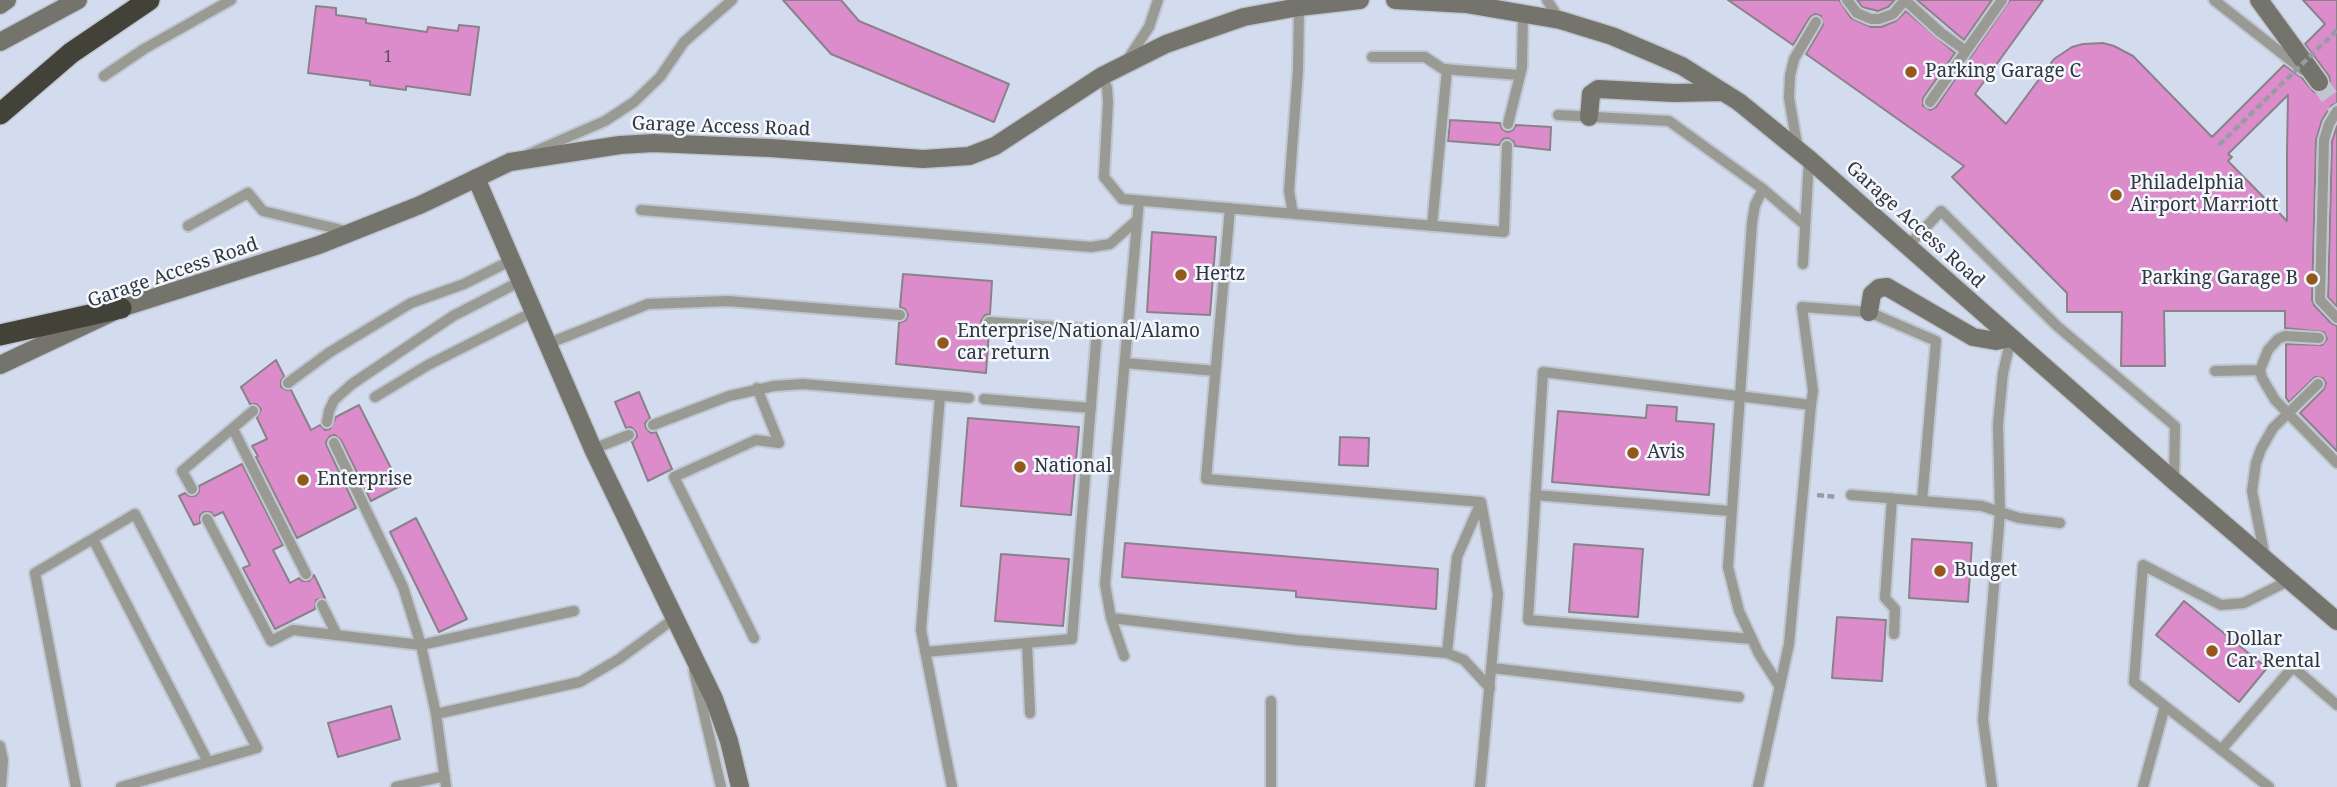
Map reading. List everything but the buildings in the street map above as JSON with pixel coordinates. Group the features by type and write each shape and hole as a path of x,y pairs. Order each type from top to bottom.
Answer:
{"highway":[{"path":"0,114 71,53 149,0"},
{"path":"0,335 121,308"}],"street":[{"path":"0,5 7,0"},
{"path":"0,42 78,0"},
{"name":"Garage Access Road","path":"0,365 121,308 293,255 420,205 510,162 620,145 654,143 923,159 969,156 995,146 1101,76 1127,62 1215,26 1244,17 1299,7 1360,0"},
{"name":"Garage Access Road","path":"1395,0 1466,4 1560,20 1649,51 1682,66 1723,92 1756,114 1804,154 2174,481 2337,621"},
{"path":"2259,0 2319,82"},
{"path":"1589,117 1591,94 1598,89 1674,93 1723,92"},
{"path":"476,178 593,449 688,644 721,719 740,787"},
{"path":"1869,312 1872,294 1879,288 1887,287 1973,337 1996,341 2011,338"}],"lane":[{"path":"104,76 153,44 231,0"},
{"path":"510,162 605,121 625,109 660,77 684,42 732,0"},
{"path":"1127,62 1149,27 1158,0"},
{"path":"1547,0 1560,20"},
{"path":"1847,0 1857,13 1879,19 1893,14 1905,0 1940,32 1966,51"},
{"path":"1930,102 2002,0"},
{"path":"2214,0 2319,82"},
{"path":"1293,214 1289,196 1298,70 1299,7"},
{"path":"1508,124 1519,75 1523,13"},
{"path":"1803,264 1804,154 1789,98 1790,76 1794,59 1816,22"},
{"path":"1373,57 1425,57 1447,69 1519,75"},
{"path":"1432,226 1447,69"},
{"path":"1101,76 1107,88 1108,102 1104,177 1122,199 1504,232 1507,146"},
{"path":"2337,111 2324,140 2320,300 2337,318"},
{"path":"1558,115 1669,121 1763,189 1805,225"},
{"path":"1763,189 1755,205 1752,223 1730,511 1729,581 1752,639 1780,687"},
{"path":"188,226 248,192 258,207 269,213 353,232"},
{"path":"1124,656 1111,618 1105,584 1139,201"},
{"path":"1230,208 1206,479 1481,502"},
{"path":"641,210 1091,247 1110,243 1137,220"},
{"path":"1907,247 1941,211 2057,326 2175,426 2174,481"},
{"path":"288,383 330,352 411,303 464,284 512,260"},
{"path":"327,422 331,405 345,389 453,316 521,281"},
{"path":"547,344 648,304 728,301 900,315"},
{"path":"1758,787 1789,644 1803,494 1812,391 1802,307 1869,312 1936,341 1922,501"},
{"path":"375,397 428,365 533,312"},
{"path":"925,652 1072,639 1097,330 989,322"},
{"path":"2319,338 2286,337 2278,340 2268,350 2260,370 2266,386 2287,412 2337,463"},
{"path":"1992,787 1983,720 2000,512 1998,424 2003,373 2011,338"},
{"path":"1125,363 1215,371"},
{"path":"2215,371 2260,370"},
{"path":"1752,639 1528,620 1543,372 1811,405"},
{"path":"653,425 722,398 757,388 803,384 969,398"},
{"path":"2266,561 2254,504 2254,476 2266,437 2287,412 2318,384"},
{"path":"754,638 674,477 756,440 779,443 757,388"},
{"path":"940,396 921,630 952,787"},
{"path":"984,400 1091,408"},
{"path":"192,489 182,471 253,411"},
{"path":"233,429 306,574"},
{"path":"593,449 629,435"},
{"path":"334,443 403,587 421,645 436,714 445,782 396,787"},
{"path":"1535,495 1730,511"},
{"path":"1851,495 1982,506 2019,518 2060,523"},
{"path":"1892,498 1885,598 1895,609 1894,634"},
{"path":"1447,653 1457,557 1481,502"},
{"path":"1480,787 1498,593 1481,502"},
{"path":"76,787 36,573 135,514 257,748 121,787"},
{"path":"207,519 271,640 293,630 421,645 574,611"},
{"path":"93,539 208,762"},
{"path":"2269,787 2134,682 2143,565 2221,605 2244,603 2290,580"},
{"path":"322,605 337,635"},
{"path":"436,714 580,682 619,659 675,618"},
{"path":"1111,618 1296,640 1447,653 1464,660 1490,688"},
{"path":"1027,643 1030,713"},
{"path":"688,644 721,787"},
{"path":"2221,750 2293,667 2337,705"},
{"path":"1492,668 1739,697"},
{"path":"1271,701 1271,787"},
{"path":"2143,787 2165,706"},
{"path":"0,746 3,760 1,787"}],"path":[{"path":"2219,145 2337,30"},
{"path":"1803,494 1844,497 1851,495"}],"shaded area":[{"path":"0,0 2337,0 2337,787 0,787"}],"tunnel":[{"path":"2319,82 2337,108"}],"place":[{"name":"Parking Garage C","path":"1911,72"},
{"name":"Philadelphia Airport Marriott","path":"2116,195"},
{"name":"Hertz","path":"1181,275"},
{"name":"Parking Garage B","path":"2312,279"},
{"name":"Enterprise/National/Alamo car return","path":"943,343"},
{"name":"Avis","path":"1633,453"},
{"name":"National","path":"1020,467"},
{"name":"Enterprise","path":"303,480"},
{"name":"Budget","path":"1940,571"},
{"name":"Dollar Car Rental","path":"2212,651"}]}
